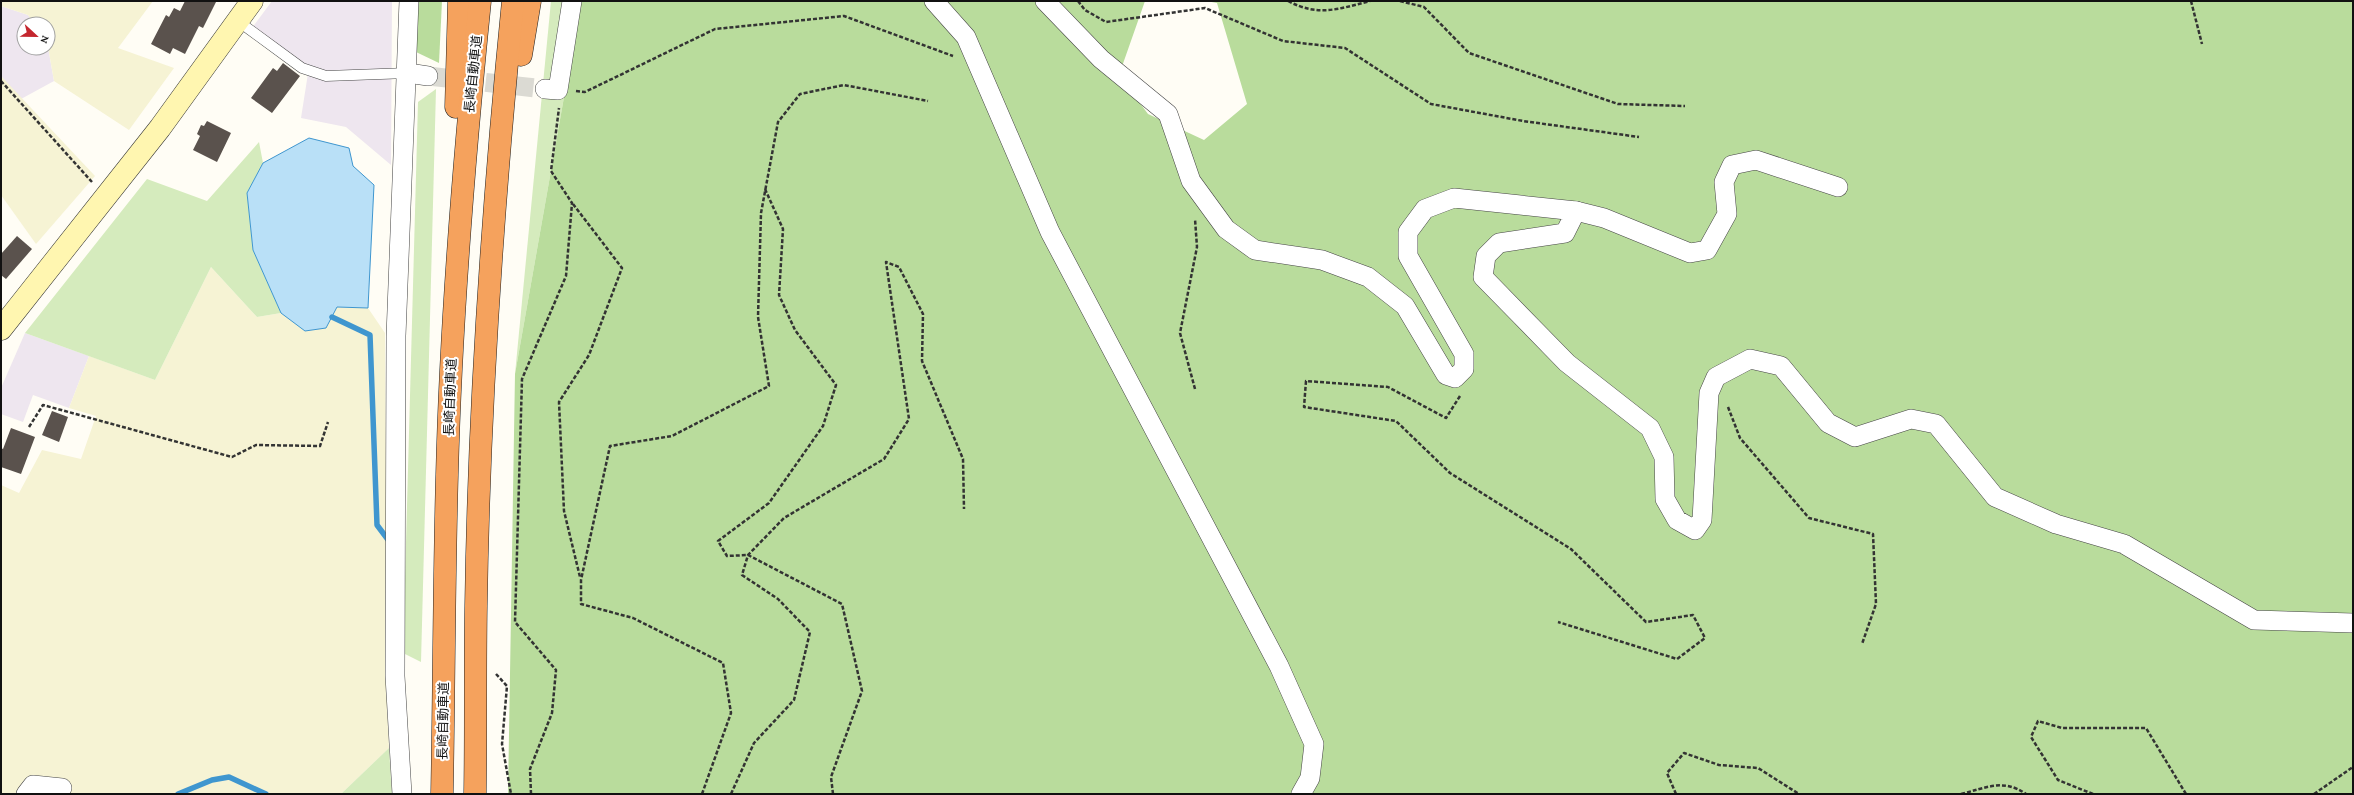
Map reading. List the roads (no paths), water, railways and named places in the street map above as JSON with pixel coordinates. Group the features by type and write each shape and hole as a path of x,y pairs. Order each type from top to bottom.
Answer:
{"highway":[{"path":"447,474 447,345 459,1"},
{"name":"長崎自動車道","path":"442,794 447,474 452,345 468,121 480,1"},
{"path":"475,794 476,606 493,225 513,1"},
{"path":"493,225 530,1"}],"street":[{"path":"1,329 160,128 252,1"},
{"path":"402,794 395,676 396,336 408,73 409,1"},
{"path":"551,89 572,1"},
{"path":"934,1 966,37 1050,232 1279,666 1314,744 1310,778 1301,794"},
{"path":"1045,1 1101,59 1168,114 1191,181 1226,230 1255,250 1322,260 1368,277 1405,306 1446,375 1455,378 1464,369 1464,354 1408,256 1408,232 1425,208 1454,198 1576,211 1604,218 1690,253 1707,250 1727,214 1724,182 1732,165 1756,160 1838,187"},
{"path":"408,73 428,76"},
{"path":"1576,211 1565,233 1499,243 1486,256 1483,277 1567,364 1650,428 1664,457 1665,499 1677,520 1694,530 1702,520 1709,393 1716,377 1750,359 1781,366 1828,423 1855,437 1910,419 1936,424 1995,497 2056,524 2124,544 2254,620 2353,623"},
{"path":"26,794 33,785 62,788"}],"lane":[{"path":"238,22 302,68 326,76 408,73"}],"water":[{"path":"309,138 349,148 353,166 374,185 368,308 337,307 326,328 305,331 281,313 253,250 247,193 263,163"}],"waterway":[{"path":"332,317 370,335 377,525 389,541"},
{"path":"178,794 212,780 229,777 266,794"}],"tunnel":[{"path":"428,76 545,89"}]}
